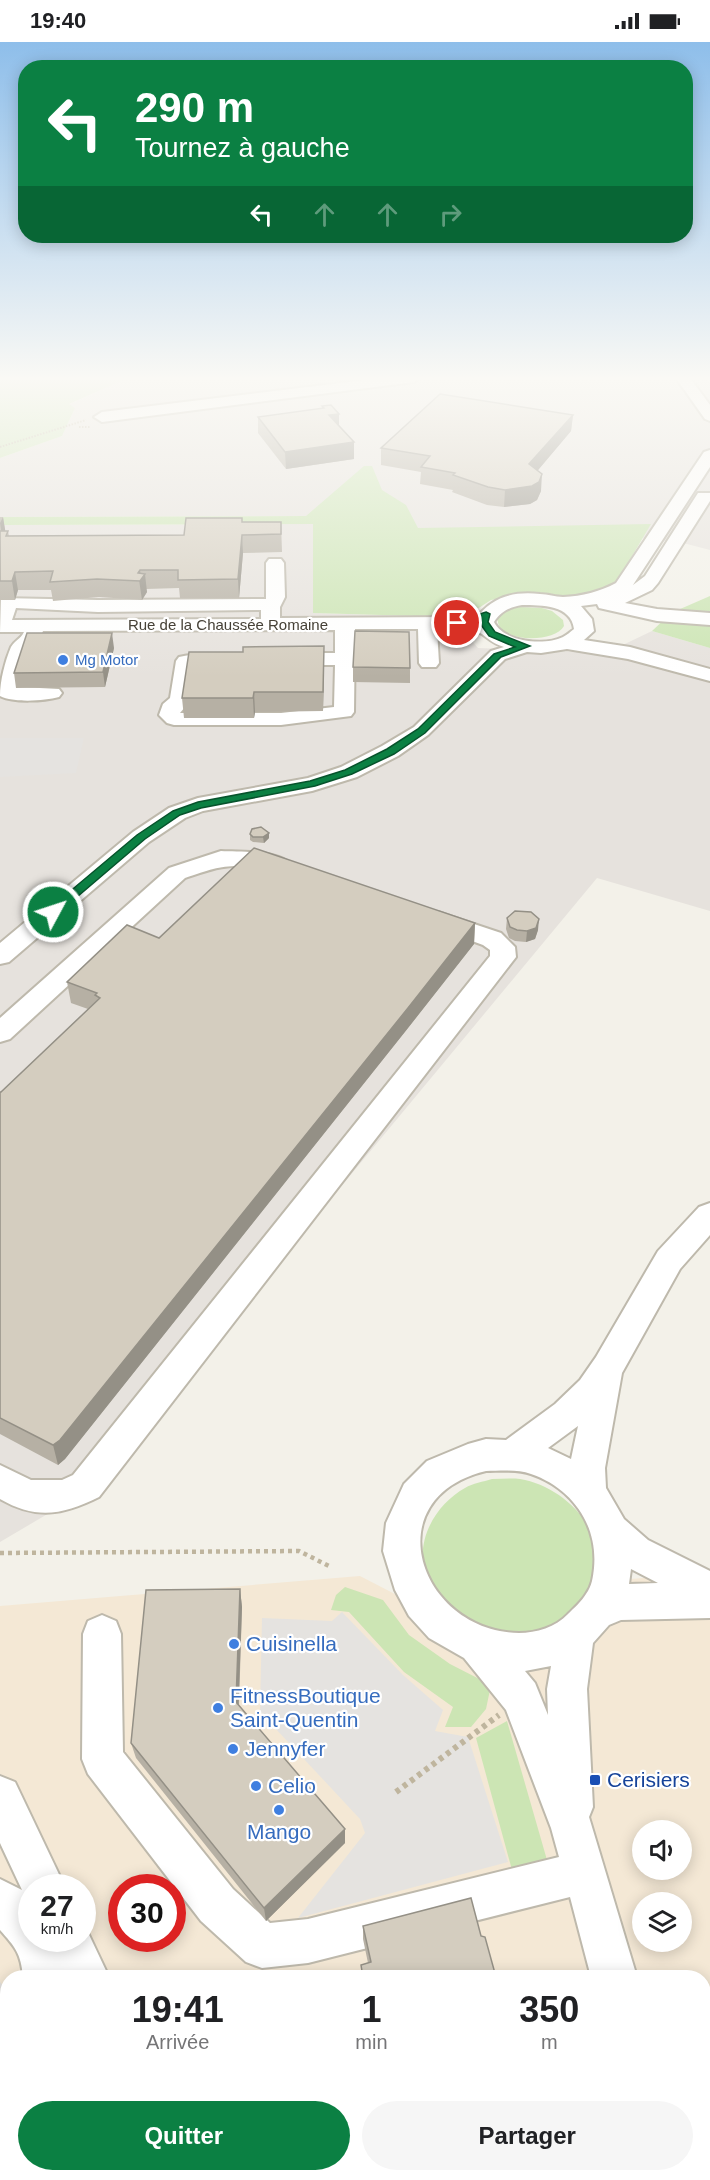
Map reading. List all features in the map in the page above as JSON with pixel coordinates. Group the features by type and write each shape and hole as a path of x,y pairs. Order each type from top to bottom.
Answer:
{"street":[{"path":"559,603 600,598 623,587 695,478"},
{"path":"567,643 583,624 606,604 646,586 658,572 710,487"},
{"path":"270,616 276,597 275,563"},
{"path":"636,568 658,572"},
{"path":"0,956 141,837 177,813 198,805 312,784 349,772 390,751 421,731 492,634 492,608 515,600 544,600 559,603 569,607 583,624 630,653"},
{"path":"0,626 8,602 98,606 261,603 270,616"},
{"path":"606,604 646,613 710,619"},
{"name":"Rue de la Chaussée Romaine","path":"0,626 270,616 345,624 457,623 492,634"},
{"path":"427,623 429,663"},
{"path":"243,661 186,661 180,701 170,708 169,714 174,719 255,719 323,716 344,712 345,624"},
{"path":"35,626 30,641 21,647 8,693 52,693"},
{"path":"492,634 526,646 567,643 630,653 710,675"},
{"path":"273,660 345,659"},
{"path":"0,1033 177,873 221,858 262,860 305,875"},
{"path":"0,1481 27,1496 65,1496 86,1486 503,957 502,946 492,939 415,913"},
{"path":"512,1455 567,1415 592,1390 608,1367 669,1260 710,1215"},
{"path":"589,1494 587,1468 608,1367"},
{"path":"710,1590 635,1552 612,1532 589,1494 567,1474 540,1461 512,1455 486,1455 470,1459 441,1472 423,1488 410,1508 405,1522 402,1550 405,1571 413,1591 429,1614 444,1627 479,1647 512,1653 545,1649 621,1602 710,1600"},
{"path":"572,1827 567,1689 588,1623 614,1577 612,1532"},
{"path":"102,1634 103,1759 217,1905 262,1946 308,1941 585,1872"},
{"path":"479,1647 521,1697 572,1827 612,1970"},
{"path":"0,1797 37,1874"},
{"path":"0,1901 18,1917"},
{"path":"41,1952 45,1970"},
{"path":"74,1952 83,1970"}],"path":[{"path":"0,1553 299,1551 329,1566"},
{"path":"396,1792 521,1697"}],"shaded area":[{"path":"0,478 710,478 710,550 687,544 635,537 313,586 313,613 450,617 478,648 606,653 652,631 710,648 710,911 597,878 90,1489 0,1542 0,525 298,524 306,516 0,517"},
{"path":"0,738 84,738 76,773 0,777"},
{"path":"710,1573 710,1970 0,1970 0,1606 360,1576 538,1668 630,1579"},
{"path":"342,1612 403,1675 443,1710 435,1731 468,1737 508,1862 298,1918 365,1833 360,1819 260,1712 262,1618 332,1621"}],"green space":[{"path":"350,478 377,478 382,490 406,505 418,528 651,524 618,580 595,594 556,597 525,594 491,600 471,613 450,617 313,613 313,524 0,525 0,517 306,516"},
{"path":"710,596 710,648 652,631 671,613"},
{"path":"520,607 552,611 563,620 564,626 558,632 537,638 514,636 505,632 499,625 498,617 510,609"},
{"path":"492,1479 520,1479 533,1482 559,1495 580,1514 594,1538 598,1551 597,1571 589,1607 543,1640 457,1622 426,1575 423,1562 425,1537 437,1514 445,1504 465,1488"},
{"path":"345,1587 383,1600 409,1635 450,1664 491,1685 486,1709 471,1727 445,1727 453,1707 404,1672 349,1612 331,1610 336,1595"},
{"path":"507,1721 547,1860 512,1870 476,1738"}],"building":[{"path":"461,478 541,478 539,482 532,486 505,490"},
{"path":"186,518 242,518 242,522 281,522 281,534 242,535 238,579 178,580 178,570 140,570 138,573 145,574 140,581 97,579 50,582 53,571 15,572 12,581 0,581 0,531 8,531 6,536 184,535"},
{"path":"355,631 409,632 410,668 353,667"},
{"path":"27,633 112,633 103,672 14,673"},
{"path":"324,646 323,692 254,692 253,698 182,698 189,652 243,652 243,647"},
{"path":"261,827 269,833 263,837 253,837 250,834 252,829"},
{"path":"254,848 475,923 60,1440 53,1445 0,1418 0,1092 100,998 95,995 97,993 67,982 127,925 159,938"},
{"path":"515,911 531,912 539,919 536,928 527,931 510,927 507,918"},
{"path":"240,1589 236,1702 345,1829 264,1908 131,1743 146,1590"},
{"path":"471,1898 481,1936 485,1937 494,1970 362,1970 361,1965 371,1962 363,1926"}],"place":[{"name":"Mg Motor","path":"63,660"},
{"name":"Cuisinella","path":"234,1644"},
{"name":"FitnessBoutique Saint-Quentin","path":"218,1708"},
{"name":"Jennyfer","path":"233,1749"},
{"name":"Cerisiers","path":"595,1780"},
{"name":"Celio","path":"256,1786"},
{"name":"Mango","path":"279,1810"}],"route":[{"path":"53,912 141,837 177,813 198,805 312,784 349,772 390,751 421,731 498,656 526,646 511,643 492,634 484,622 486,614 457,623"}]}
